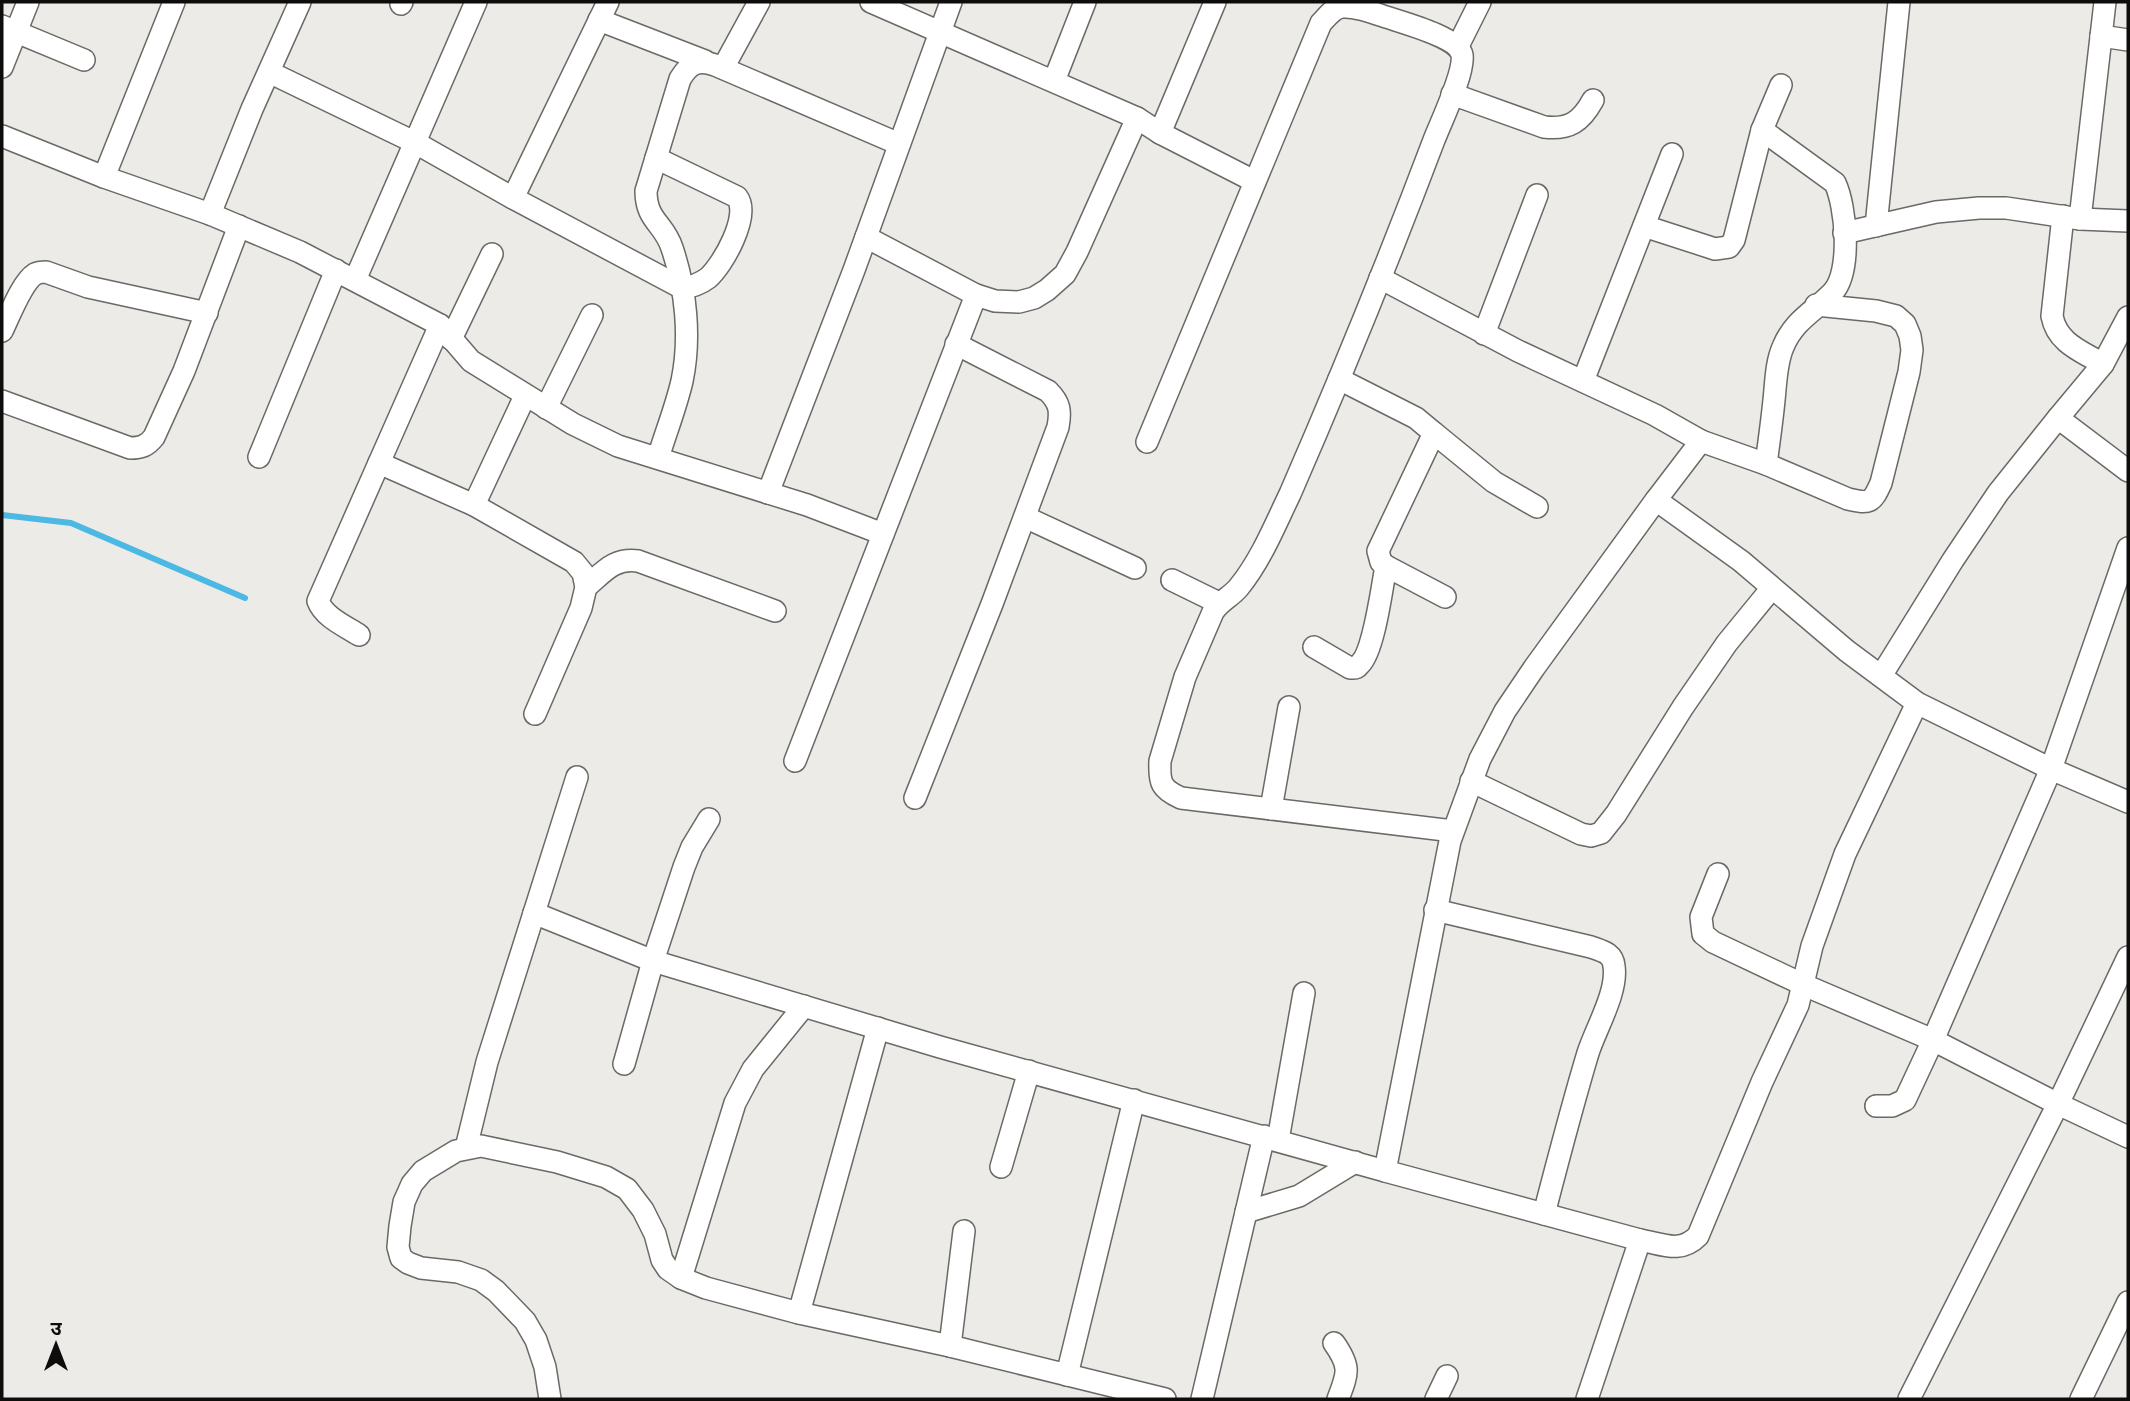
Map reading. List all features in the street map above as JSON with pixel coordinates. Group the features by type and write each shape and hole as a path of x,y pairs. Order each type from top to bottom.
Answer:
{"street":[{"path":"2,67 9,29 28,2"},
{"path":"104,177 174,2"},
{"path":"210,214 252,109 300,2"},
{"path":"355,280 475,2"},
{"path":"714,65 759,2"},
{"path":"871,2 1137,118 1160,133 1254,181"},
{"path":"768,493 866,237 951,2"},
{"path":"1054,81 1084,2"},
{"path":"1160,133 1215,2"},
{"path":"1458,46 1480,2"},
{"path":"1876,226 1899,2"},
{"path":"2103,364 2062,339 2054,329 2052,316 2071,217 2105,2"},
{"path":"1147,442 1321,23 1331,12 1341,7 1374,7 1458,46 1462,55 1458,78 1339,379 1283,508 1255,564 1235,592 1219,603 1213,612 1185,677 1160,761 1162,785 1169,793 1181,798 1271,809 1449,844"},
{"path":"513,198 603,11 714,65 899,144"},
{"path":"9,29 84,60"},
{"path":"2101,36 2128,40"},
{"path":"659,458 682,381 687,330 682,288 672,247 665,231 647,209 646,191 680,79 694,63 714,65"},
{"path":"269,72 416,142 513,198 682,288 692,287 707,279 728,251 740,220 741,202 656,158"},
{"path":"1644,226 1710,248 1729,247 1734,240 1762,130 1781,85"},
{"path":"1452,94 1544,127 1559,129 1586,114 1593,100"},
{"path":"866,237 976,295 995,301 1019,302 1034,298 1065,274 1137,118"},
{"path":"1762,130 1835,183 1840,193 1844,233 1843,268 1838,285 1801,319 1782,348 1766,464"},
{"path":"2,136 104,177 210,214 336,270 446,332 471,361 525,396 573,425 618,446 807,505 883,534"},
{"path":"1583,382 1672,153"},
{"path":"1484,334 1537,195"},
{"path":"1844,233 1936,212 1979,208 2006,208 2128,221"},
{"path":"2,401 130,448 140,448 148,444 154,437 184,372 239,226"},
{"path":"359,635 330,616 318,601 379,463 446,332 492,254"},
{"path":"259,457 336,270"},
{"path":"2,331 27,283 39,272 88,287 207,313"},
{"path":"1380,278 1484,334 1655,415 1701,441 1766,464 1848,499 1869,502 1875,498 1881,483 1909,372 1912,350 1910,336 1905,324 1896,317 1876,311 1816,306"},
{"path":"795,761 976,295"},
{"path":"546,408 592,314"},
{"path":"1881,676 1998,493 2103,364 2128,317"},
{"path":"915,798 1025,517 1058,427 1060,413 1058,401 1048,391 956,344"},
{"path":"1339,379 1416,418 1494,482 1537,507"},
{"path":"474,505 525,396"},
{"path":"2057,418 2128,471"},
{"path":"1434,433 1380,545 1379,557 1386,566 1445,597"},
{"path":"1385,1171 1449,844 1480,759 1505,711 1534,668 1701,441"},
{"path":"379,463 474,505 574,562 583,573 586,587 581,608 535,714"},
{"path":"1656,499 1741,561 1837,643 1917,703 2051,769 2128,802"},
{"path":"1025,517 1135,568"},
{"path":"1876,1106 1892,1106 1905,1100 1933,1040 2051,769 2128,548"},
{"path":"586,587 614,563 638,561 775,611"},
{"path":"1314,647 1350,668 1356,668 1362,663 1379,604 1386,566"},
{"path":"1172,580 1219,603"},
{"path":"1471,781 1581,834 1601,833 1727,643 1772,588"},
{"path":"534,913 653,961 878,1028 1385,1171 1640,1240 1682,1247 1698,1236 1762,1082 1798,1005 1812,946 1845,854 1917,703"},
{"path":"1271,809 1289,707"},
{"path":"466,1148 487,1062 577,777"},
{"path":"624,1064 653,961 684,867 692,847 709,819"},
{"path":"1718,874 1701,917 1703,934 1713,942 1804,985 1933,1040 2128,1137"},
{"path":"1435,910 1591,947 1612,957 1615,968 1609,998 1589,1049 1544,1214"},
{"path":"1909,1399 2128,957"},
{"path":"1202,1399 1246,1212 1271,1138 1304,993"},
{"path":"681,1278 735,1103 753,1069 804,1006"},
{"path":"799,1313 878,1028"},
{"path":"1001,1167 1029,1071"},
{"path":"1067,1375 1134,1100"},
{"path":"550,1399 545,1367 536,1340 525,1321 496,1291 481,1280 458,1272 421,1268 401,1258 398,1247 400,1226 404,1202 412,1184 423,1171 466,1148 481,1146 557,1162 606,1177 627,1189 643,1210 668,1269 681,1278 706,1288 799,1313 950,1346 1165,1399"},
{"path":"1246,1212 1299,1196 1355,1162"},
{"path":"950,1346 964,1231"},
{"path":"1587,1399 1640,1240"},
{"path":"2081,1399 2128,1302"},
{"path":"1334,1343 1347,1363 1347,1373 1338,1399"},
{"path":"1436,1399 1447,1376"}],"waterway":[{"path":"2,515 71,523 245,598"}]}
